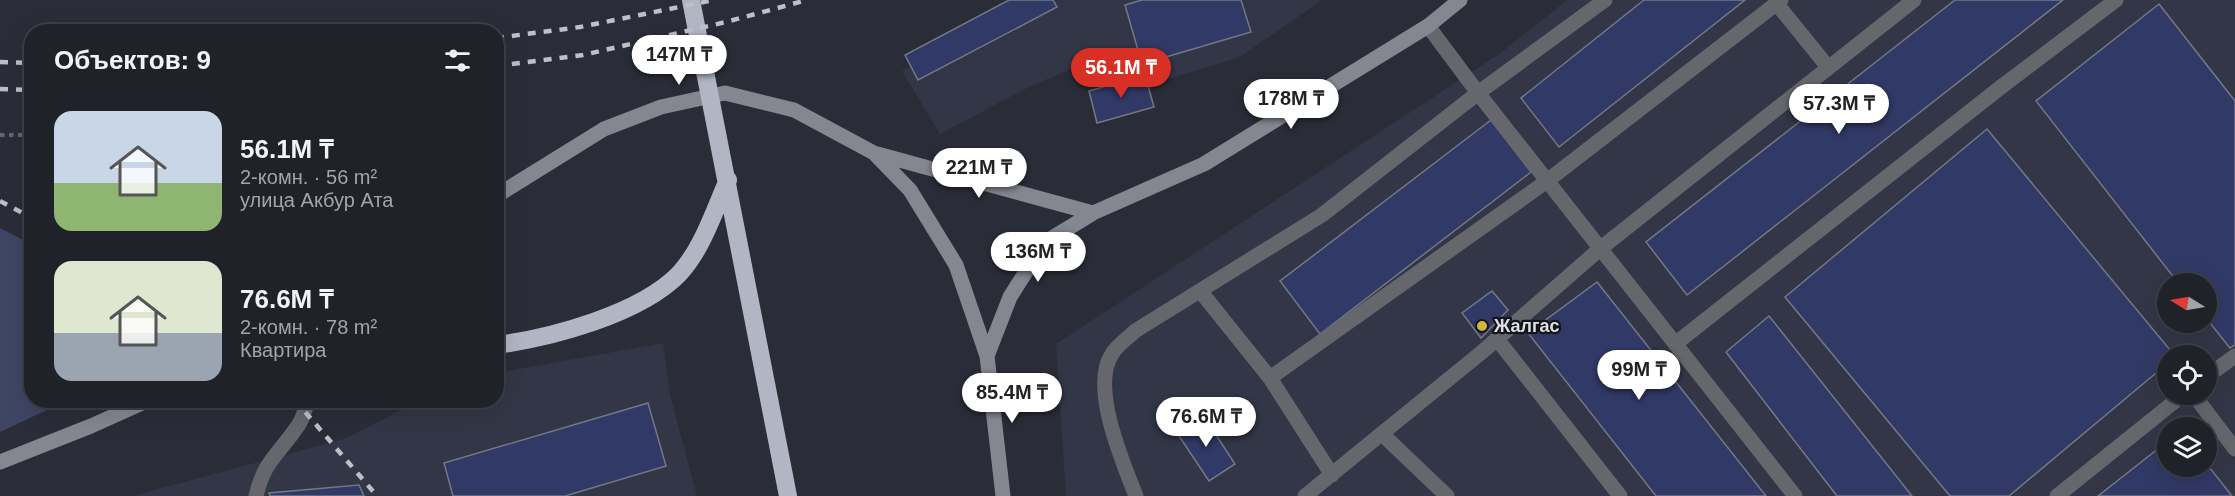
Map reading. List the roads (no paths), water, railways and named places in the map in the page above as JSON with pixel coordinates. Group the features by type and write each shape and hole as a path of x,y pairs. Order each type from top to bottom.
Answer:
{"highway":[{"path":"692,0 788,496"},
{"path":"504,344 527,341 612,315 658,291 679,274 699,245 727,177"}],"main road":[{"path":"987,356 1010,297 1044,243 1094,213 1204,164 1428,26 1460,0"},
{"path":"504,191 604,129 660,107 725,93 794,110 874,153 1094,213"},
{"path":"874,153 910,190 956,265 987,356 1003,496"},
{"path":"0,462 92,426 131,408"}],"lane":[{"path":"1136,496 1113,437 1104,382 1111,354 1135,331 1323,215 1478,93 1605,0"},
{"path":"1305,496 1497,339 1601,248 1914,0"},
{"path":"1675,344 2001,87 2116,0"},
{"path":"1270,378 1547,181 1779,2 1828,68"},
{"path":"1428,26 1478,93 1795,496"},
{"path":"1201,292 1270,378 1332,475"},
{"path":"1497,339 1620,496"},
{"path":"2217,369 2235,356"},
{"path":"2057,496 2170,405"},
{"path":"2201,405 2235,449"},
{"path":"255,496 261,475 278,449 299,426 305,408"},
{"path":"1382,434 1447,496"}],"railway":[{"path":"504,37 580,27 714,0"},
{"path":"504,65 583,55 726,22 807,0"},
{"path":"0,62 24,63"},
{"path":"0,89 24,90"},
{"path":"0,201 24,214"},
{"path":"302,408 377,496"}],"place":[{"name":"Жалгас","path":"1482,326"}]}
